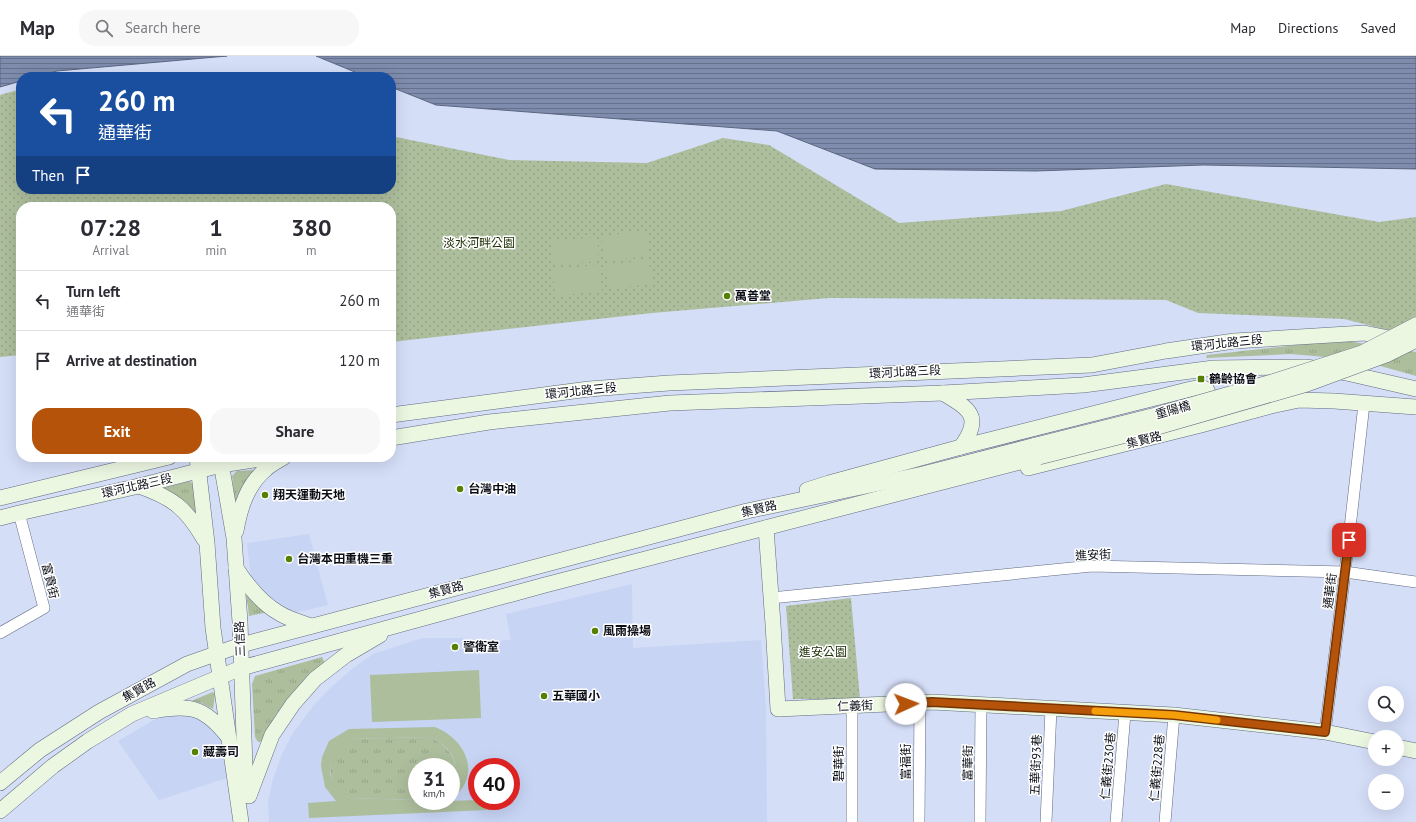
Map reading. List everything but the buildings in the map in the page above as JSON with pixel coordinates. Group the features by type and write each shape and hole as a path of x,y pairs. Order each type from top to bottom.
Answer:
{"main road":[{"name":"重陽橋","path":"924,480 1038,451 1272,382 1362,352 1416,325"},
{"name":"環河北路三段","path":"396,414 589,389 668,383 1092,364 1166,350 1234,341 1364,333 1398,340 1416,346"},
{"name":"重陽橋","path":"1038,451 1154,428 1306,384 1386,355 1416,340"},
{"name":"環河北路三段","path":"396,437 489,422 670,403 943,393 1083,385 1214,368 1305,367 1351,374 1416,388"},
{"path":"747,511 829,483 961,447 1201,387 1207,390 1211,402 1210,412 1201,425"},
{"path":"943,393 962,405 971,415 973,426 969,436 961,447"},
{"name":"集賢路","path":"0,811 53,766 88,741 132,714 242,668 398,624 874,500 997,476 1271,406 1299,400 1416,407"},
{"name":"環河北路三段","path":"0,498 148,462"},
{"name":"環河北路三段","path":"0,518 139,486 198,464 213,462"},
{"name":"三信路","path":"221,462 234,538 236,568 242,668 246,802 245,822"},
{"path":"234,538 239,516 249,489 257,477 267,467 276,462"},
{"name":"三信路","path":"198,464 207,543 213,628 221,676"},
{"name":"集賢路","path":"874,500 924,480"},
{"name":"集賢路","path":"0,783 40,750 99,712 187,664 241,645 747,511 924,480"},
{"path":"139,486 162,495 178,505 189,515 207,543"},
{"name":"仁義街","path":"766,528 778,709 920,703 1174,715 1325,732 1368,741"},
{"path":"236,568 244,581 258,596 276,611 311,626"},
{"path":"246,802 272,735 293,704 315,679 346,655 398,624"},
{"path":"221,676 241,822"},
{"path":"132,714 171,708 194,709 202,712 212,719 229,738"},
{"path":"1404,748 1416,751"}],"street":[{"name":"通華街","path":"1325,732 1364,404"},
{"name":"富貴街","path":"0,633 44,608 20,513"},
{"name":"進安街","path":"771,598 1092,566 1345,572 1416,582"},
{"name":"富福街","path":"919,822 920,703"},
{"name":"富華街","path":"980,822 981,705"},
{"name":"碧華街","path":"852,706 852,822"},
{"name":"五華街93巷","path":"1046,822 1051,709"},
{"name":"仁義街230巷","path":"1116,822 1125,713"},
{"name":"仁義街228巷","path":"1165,822 1174,715"}],"shaded area":[{"path":"0,56 227,56 53,72 16,72 16,82 0,87"},
{"path":"316,56 1416,56 1416,169 1203,165 1036,171 875,169 777,131 436,105 396,89 396,72 355,72"},
{"name":"台灣本田重機三重","path":"309,534 328,605 294,612 274,604 251,579 247,543"},
{"name":"五華國小","path":"632,584 633,648 761,640 766,708 767,822 269,822 268,801 273,779 282,754 293,733 313,706 331,687 352,669 373,654 422,638 463,638 466,643 511,640 506,614"},
{"path":"182,712 209,724 220,737 223,746 227,778 159,800 118,741 154,720 169,714"}],"green space":[{"name":"淡水河畔公園","path":"16,90 16,194 396,194 396,137 509,160 647,163 723,138 769,145 899,223 1061,211 1166,184 1379,222 1416,217 1416,337 1344,319 1198,313 1166,300 829,298 652,313 396,341 396,202 16,202 16,355 0,357 0,95"},
{"path":"647,231 649,256 604,261 601,236"},
{"path":"597,237 599,261 553,265 551,241"},
{"path":"649,260 652,284 608,289 605,265"},
{"path":"600,265 602,291 555,296 553,269"},
{"path":"1341,340 1416,352 1416,376 1359,360 1291,354 1206,358 1207,355"},
{"path":"257,470 235,502 232,476 237,471"},
{"path":"189,481 196,486 197,514 164,488"},
{"path":"246,591 274,611 249,616"},
{"name":"進安公園","path":"851,598 860,699 793,699 786,606"},
{"path":"322,657 325,663 295,691 277,713 265,741 258,742 255,737 252,684 255,676"},
{"path":"479,670 481,718 372,722 370,675"},
{"path":"213,692 215,695 213,709 201,703 191,701"},
{"path":"435,727 450,736 462,748 466,756 468,772 465,784 460,790 460,758 453,758 442,744 429,737 351,739 336,753 332,761 330,768 334,784 349,798 408,800 408,810 460,810 460,801 468,800 468,810 487,810 309,818 308,803 336,801 325,787 321,766 322,757 329,741 349,729"},
{"path":"429,737 442,744 453,758 408,758 408,800 349,798 339,792 332,782 330,769 332,757 341,746 351,739"}],"slow traffic":[{"path":"1095,711 1174,715 1217,720"}],"place":[{"name":"萬善堂","path":"727,296"},
{"name":"鶴齡協會","path":"1201,379"},
{"name":"台灣中油","path":"460,489"},
{"name":"翔天運動天地","path":"265,495"},
{"name":"台灣本田重機三重","path":"289,559"},
{"name":"風雨操場","path":"595,631"},
{"name":"警衛室","path":"455,647"},
{"name":"五華國小","path":"544,696"},
{"name":"藏壽司","path":"195,752"}],"route":[{"path":"906,704 932,702 1174,715 1325,732 1349,540"}]}
